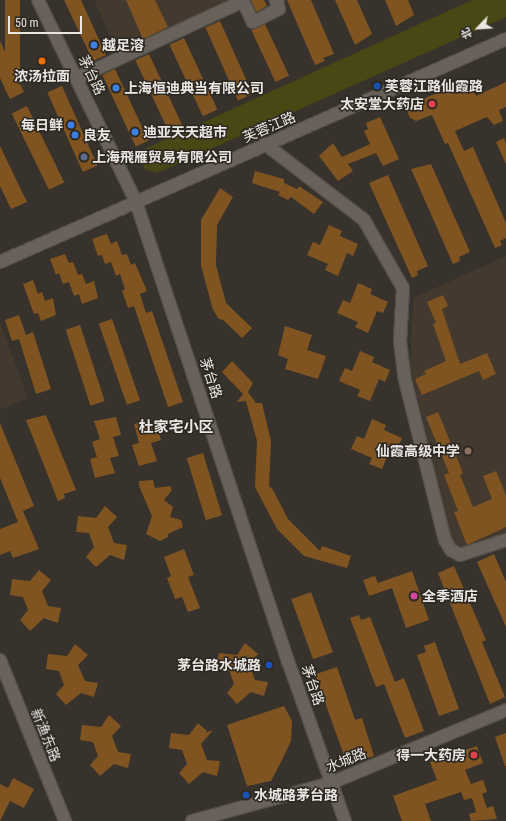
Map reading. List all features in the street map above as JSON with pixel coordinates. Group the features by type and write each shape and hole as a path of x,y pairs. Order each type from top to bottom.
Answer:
{"street":[{"name":"茅台路","path":"38,0 136,202 345,821"},
{"path":"77,78 243,1 252,22 280,9 276,1 278,0"},
{"name":"芙蓉江路","path":"0,262 265,144 380,97 506,39"},
{"path":"265,144 364,220 403,288 400,341 405,380 445,540 451,550 460,555 475,552 506,540"},
{"name":"新渔东路","path":"0,660 65,821"},
{"name":"水城路","path":"192,821 331,783 506,710"}],"shaded area":[{"path":"94,0 230,0 233,6 120,58"},
{"path":"472,0 506,0 506,17 157,173 145,169 136,153"},
{"name":"仙霞高级中学","path":"506,256 506,535 464,551 453,544 410,368 413,298"},
{"path":"0,322 28,398 0,410"}],"building":[{"path":"5,0 20,0 20,91 5,91"},
{"path":"64,0 81,0 106,55 93,61"},
{"path":"126,0 155,0 168,27 143,39"},
{"path":"251,0 264,0 267,6 256,12"},
{"path":"287,0 311,0 334,54 323,58 325,61 315,65"},
{"path":"335,0 357,0 372,34 355,45"},
{"path":"385,0 408,0 414,15 396,26"},
{"path":"220,21 253,94 238,101 205,28"},
{"path":"265,24 289,76 275,82 251,30"},
{"path":"184,38 217,110 203,116 169,45"},
{"path":"0,41 24,92 10,99 0,78"},
{"path":"149,54 182,126 169,132 135,60"},
{"path":"115,69 148,141 136,147 102,75"},
{"path":"465,82 472,86 476,96 506,82 506,107 499,110 503,121 494,125 487,117 455,131 464,151 473,147 506,223 506,238 500,241 502,245 495,248 448,143 445,144 432,115 416,121 410,118 407,111 410,104"},
{"path":"62,86 97,165 83,172 47,93"},
{"path":"27,106 64,182 49,190 12,113"},
{"path":"380,117 399,159 383,166 376,153 348,164 353,171 338,181 319,156 333,143 342,157 370,144 364,131 368,129 366,123"},
{"path":"504,138 506,144 506,164 496,142"},
{"path":"0,146 27,202 11,209 0,186"},
{"path":"431,164 470,252 459,257 460,261 453,264 411,169"},
{"path":"255,171 284,179 284,183 297,189 299,186 323,202 314,214 291,197 288,200 278,195 280,192 252,183"},
{"path":"388,175 428,266 417,271 418,275 412,278 369,183"},
{"path":"220,188 233,197 217,225 216,265 226,303 252,328 242,338 223,320 219,319 213,310 201,266 201,220"},
{"path":"329,225 342,231 340,236 358,244 353,256 347,253 338,276 325,270 328,264 307,255 313,242 320,245"},
{"path":"107,234 111,244 117,241 122,255 127,254 131,265 135,263 147,291 140,294 146,313 152,311 183,402 168,407 134,306 128,308 122,291 125,289 120,274 116,276 111,262 105,264 102,255 98,256 92,239"},
{"path":"65,254 69,263 73,262 78,275 82,274 86,284 94,281 98,298 82,304 79,294 74,296 69,282 63,284 59,273 56,275 50,259"},
{"path":"33,280 38,294 42,292 45,301 53,298 56,315 41,321 38,313 34,314 23,284"},
{"path":"358,283 372,289 370,294 388,302 383,313 377,311 368,333 355,327 358,322 337,313 343,300 350,303"},
{"path":"443,295 448,306 442,309 460,364 487,353 496,374 483,380 479,371 422,395 415,379 426,374 424,371 446,361 433,324 436,323 427,302"},
{"path":"19,315 26,335 33,332 51,389 36,394 19,339 12,341 5,320"},
{"path":"112,319 140,400 127,405 99,324"},
{"path":"80,325 105,401 90,406 66,330"},
{"path":"285,326 312,335 307,350 326,356 318,379 285,369 288,359 278,355"},
{"path":"360,351 374,357 372,362 390,370 385,382 379,379 370,401 357,396 360,390 339,381 345,368 352,371"},
{"path":"232,361 253,383 248,392 256,403 262,403 271,441 269,487 272,488 288,519 320,551 322,546 351,556 347,568 304,556 277,529 255,487 257,441 246,401 237,402 243,394 222,372"},
{"path":"438,412 463,473 460,475 473,507 492,499 483,476 496,471 506,495 506,527 467,545 454,512 458,511 444,475 449,473 426,417"},
{"path":"46,415 76,490 64,494 65,498 58,501 26,420"},
{"path":"116,417 121,435 113,437 119,456 110,458 115,473 95,478 90,459 97,457 92,442 100,439 94,421"},
{"path":"372,419 386,425 384,430 402,438 397,450 391,447 382,469 369,464 372,458 351,449 357,436 364,439"},
{"path":"141,422 142,426 156,422 161,440 151,443 157,461 139,466 132,445 139,443 134,424"},
{"path":"0,423 34,506 23,511 39,549 13,558 10,551 0,555 0,529 18,522 0,478"},
{"path":"203,453 222,515 206,520 187,458"},
{"path":"153,480 155,488 170,486 172,490 164,500 173,507 170,517 181,520 183,527 168,534 168,537 160,541 146,534 152,516 139,486 139,481"},
{"path":"105,506 117,517 108,527 114,543 127,545 124,560 110,555 96,567 86,557 94,547 89,533 76,532 78,516 96,518"},
{"path":"184,549 194,575 188,577 200,608 188,612 182,597 175,599 167,578 171,576 164,557"},
{"path":"494,554 506,582 506,627 477,562"},
{"path":"454,566 486,640 482,642 505,697 490,704 438,573"},
{"path":"39,570 51,580 42,591 48,606 61,608 58,623 44,618 30,631 20,620 28,610 23,597 10,595 12,579 30,581"},
{"path":"412,571 429,620 406,628 392,588 369,596 363,580 375,576 378,583"},
{"path":"311,592 333,652 313,659 291,599"},
{"path":"359,615 361,620 370,617 395,682 404,678 424,731 405,738 384,684 376,687 350,618"},
{"path":"435,642 459,709 439,716 417,655 426,652 424,646"},
{"path":"245,643 258,654 249,664 255,680 268,682 264,696 251,692 237,704 227,693 234,684 229,670 216,668 219,653 237,655"},
{"path":"75,644 88,655 78,665 85,681 98,683 94,697 81,693 66,705 56,694 64,685 59,671 46,669 48,654 67,656"},
{"path":"337,667 355,720 362,718 374,756 347,764 316,677 316,674"},
{"path":"284,706 292,721 291,741 271,781 247,786 227,725"},
{"path":"109,715 121,726 112,736 118,752 131,754 128,768 114,764 100,776 90,765 98,756 93,742 80,740 82,725 101,727"},
{"path":"198,723 207,731 205,733 213,730 201,744 207,760 220,761 217,776 203,772 189,784 179,773 187,764 182,750 169,748 171,733 189,735"},
{"path":"506,733 506,766 505,766 495,737"},
{"path":"477,746 483,763 465,770 471,784 483,780 487,792 482,794 487,808 493,806 497,819 471,821 469,814 476,812 472,798 464,800 461,792 425,804 431,821 402,821 393,796 437,780 430,762"},
{"path":"13,778 34,789 24,808 10,801 0,821 0,784 8,788"}],"place":[{"name":"越足溶","path":"94,45"},
{"name":"浓汤拉面","path":"42,61"},
{"name":"芙蓉江路仙霞路","path":"377,86"},
{"name":"上海恒迪典当有限公司","path":"116,88"},
{"name":"太安堂大药店","path":"432,104"},
{"name":"每日鲜","path":"71,125"},
{"name":"迪亚天天超市","path":"135,132"},
{"name":"良友","path":"75,135"},
{"name":"上海飛雁贸易有限公司","path":"84,157"},
{"name":"仙霞高级中学","path":"468,451"},
{"name":"全季酒店","path":"414,596"},
{"name":"茅台路水城路","path":"269,665"},
{"name":"得一大药房","path":"474,755"},
{"name":"水城路茅台路","path":"246,795"}],"district":[{"name":"杜家宅小区","path":"176,428"}]}
